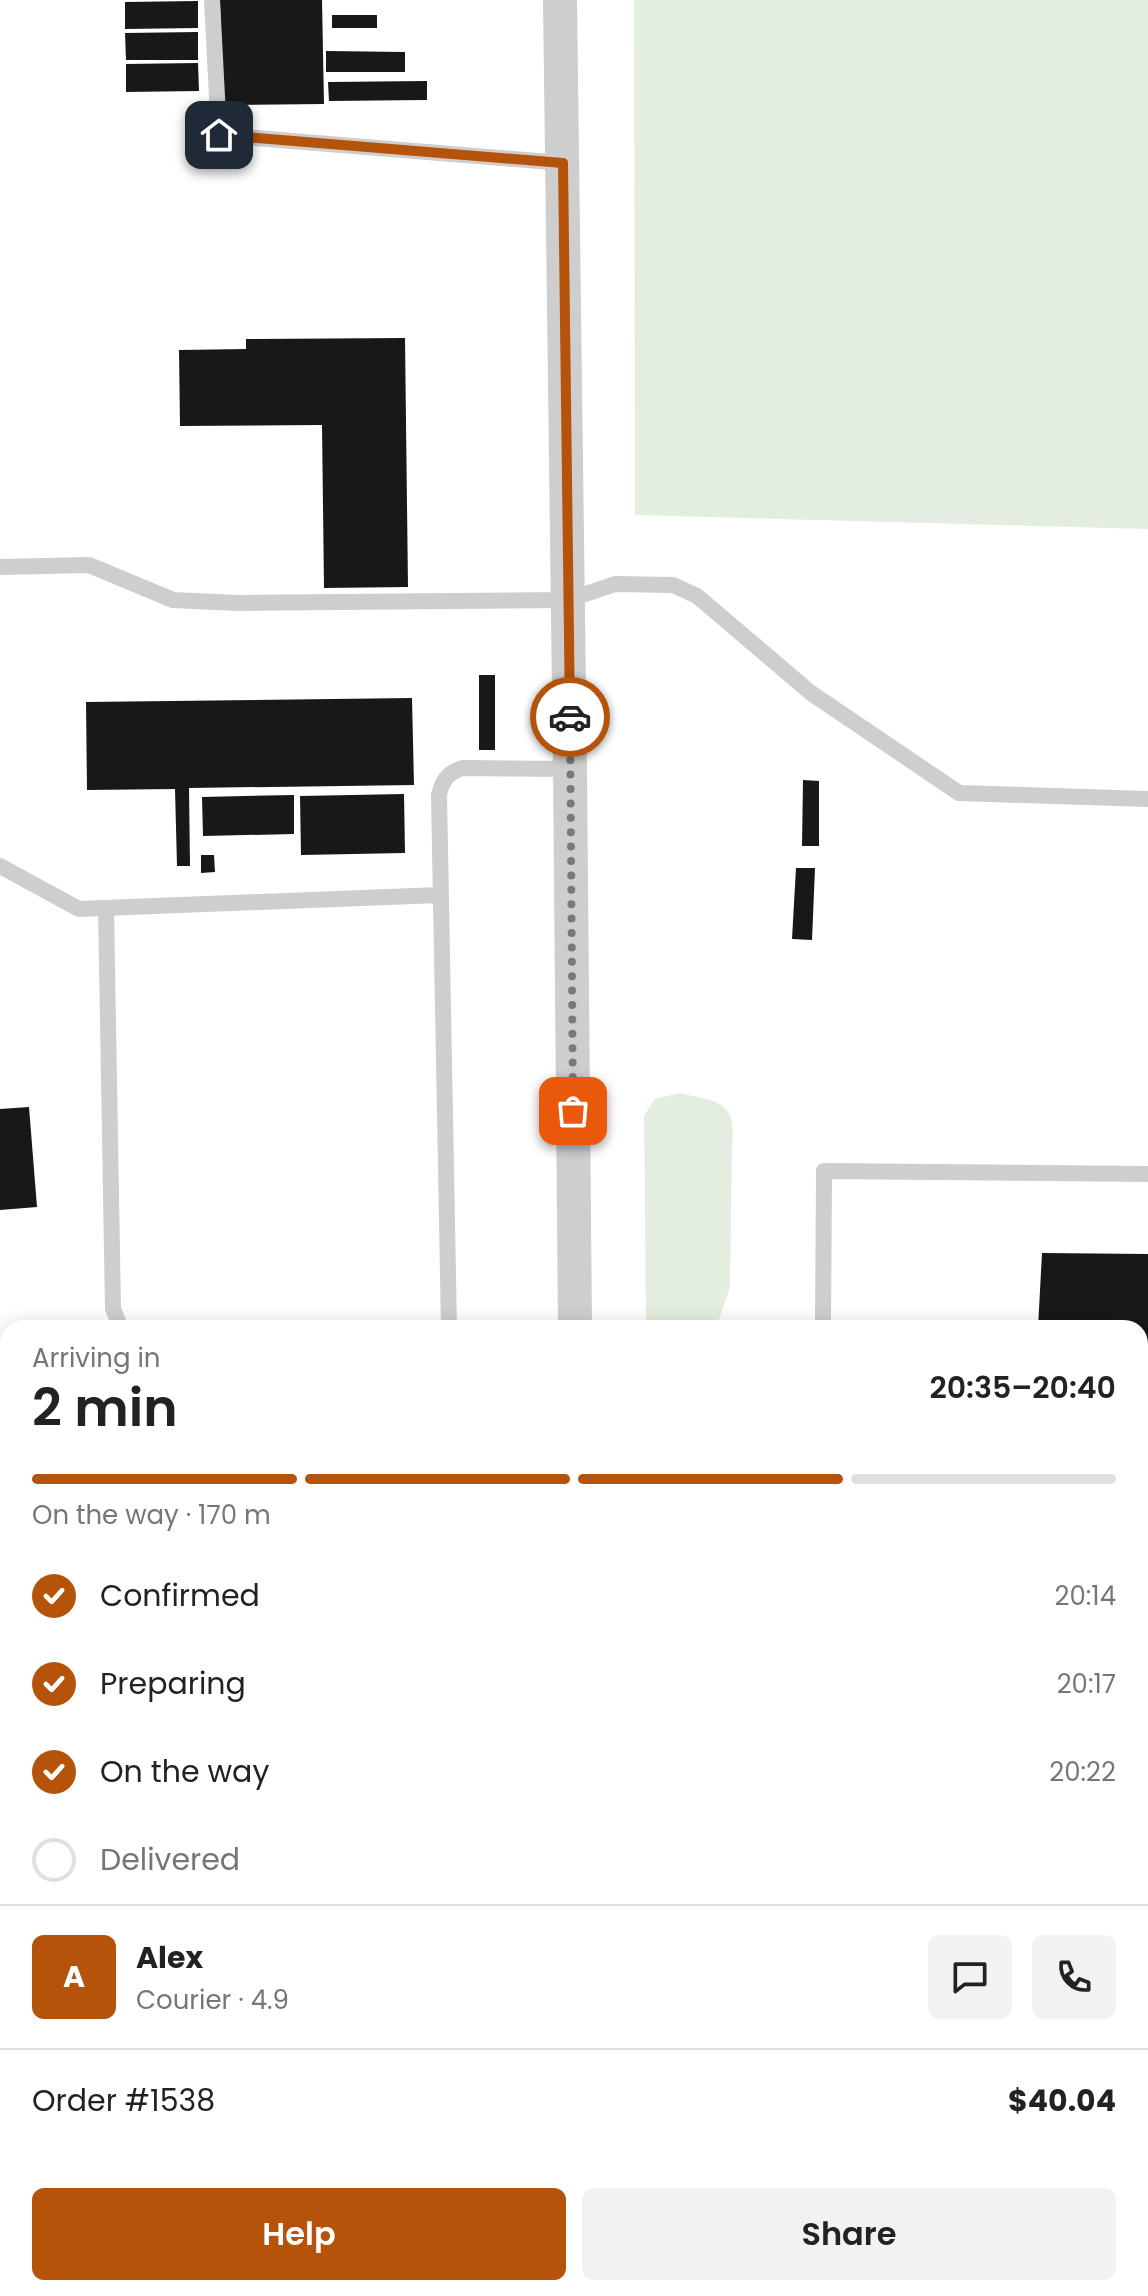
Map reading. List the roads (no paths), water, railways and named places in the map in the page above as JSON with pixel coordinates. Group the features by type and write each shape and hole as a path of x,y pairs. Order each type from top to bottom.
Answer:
{"street":[{"path":"560,0 575,1320"}],"lane":[{"path":"212,0 219,135 563,163"},
{"path":"0,567 89,565 173,600 237,603 568,600 615,584 673,585 697,596 811,693 959,793 1148,799"},
{"path":"449,1320 439,895 441,785 453,771 463,768 570,769"},
{"path":"0,866 79,909 439,895"},
{"path":"106,908 113,1309 118,1320"},
{"path":"823,1320 824,1171 1148,1174"}]}
